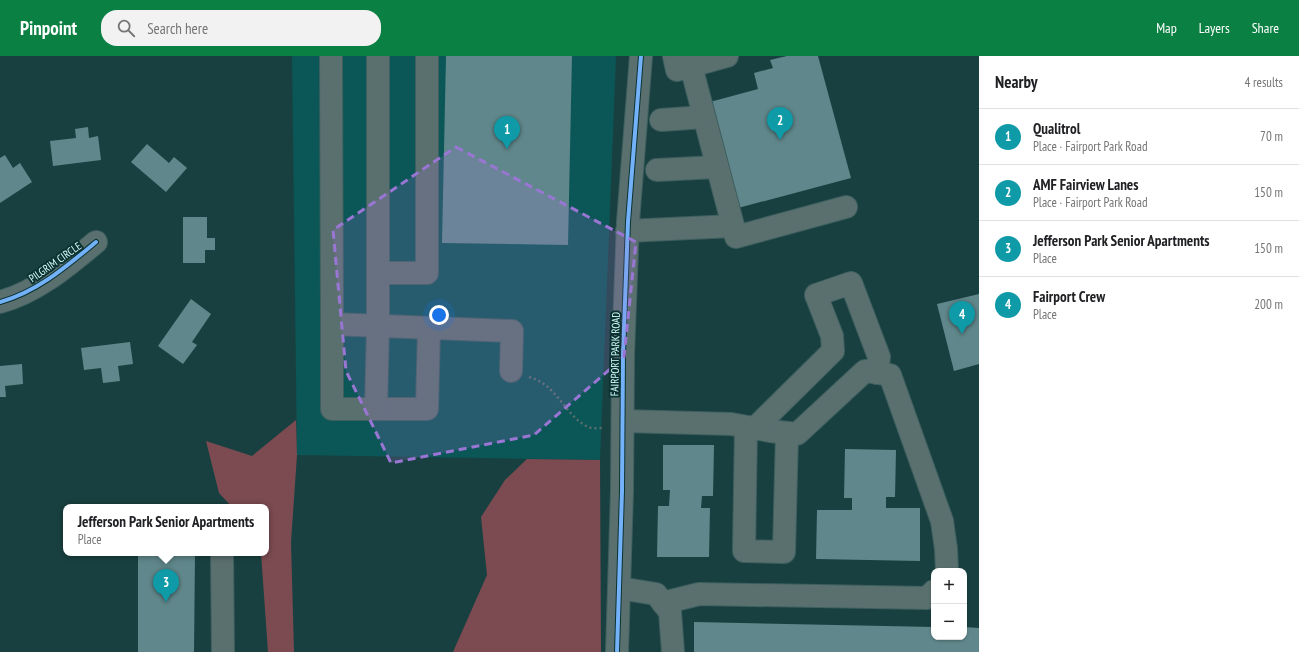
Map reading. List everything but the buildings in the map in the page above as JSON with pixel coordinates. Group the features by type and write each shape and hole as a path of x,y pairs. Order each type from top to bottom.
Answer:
{"street":[{"path":"331,56 332,409 427,409 429,328"},
{"path":"376,409 378,326 378,56"},
{"path":"378,273 427,273 427,56"},
{"name":"FAIRPORT PARK ROAD","path":"617,652 627,231 641,56"},
{"path":"727,56 682,61 704,117 736,237 846,207"},
{"path":"661,120 704,117"},
{"path":"657,170 717,167"},
{"path":"627,231 733,226"},
{"name":"PILGRIM CIRCLE","path":"0,302 28,291 61,271 96,242"},
{"path":"787,433 784,552 744,551 751,428 833,351 832,336 816,295 851,283 879,357 877,373"},
{"path":"332,324 512,331 511,370"},
{"path":"623,424 731,424 797,434 865,371 890,375 942,521 947,568"},
{"path":"222,556 223,652"},
{"path":"619,588 656,594 670,612 673,652"},
{"path":"663,603 699,594 927,598 931,594"}],"path":[{"path":"511,370 526,377 538,380 548,386 571,414 589,428 623,424"}],"highlighted area":[{"path":"456,147 636,242 624,357 534,435 391,463 346,371 333,230"}],"shaded area":[{"path":"292,56 616,56 600,460 297,455"},
{"path":"296,420 297,455 291,542 294,652 268,652 261,556 269,556 269,504 229,504 219,493 206,441 252,456"},
{"path":"527,459 600,460 601,652 453,652 487,575 481,517 505,480"}],"cycle path":[{"path":"617,652 622,491 623,355 628,222 641,56"},
{"path":"0,302 14,298 39,285 63,269 96,242"}],"place":[{"name":"AMF Fairview Lanes","path":"780,140"},
{"name":"Qualitrol","path":"507,149"},
{"name":"Fairport Crew","path":"962,334"},
{"name":"Jefferson Park Senior Apartments","path":"166,602"}]}
